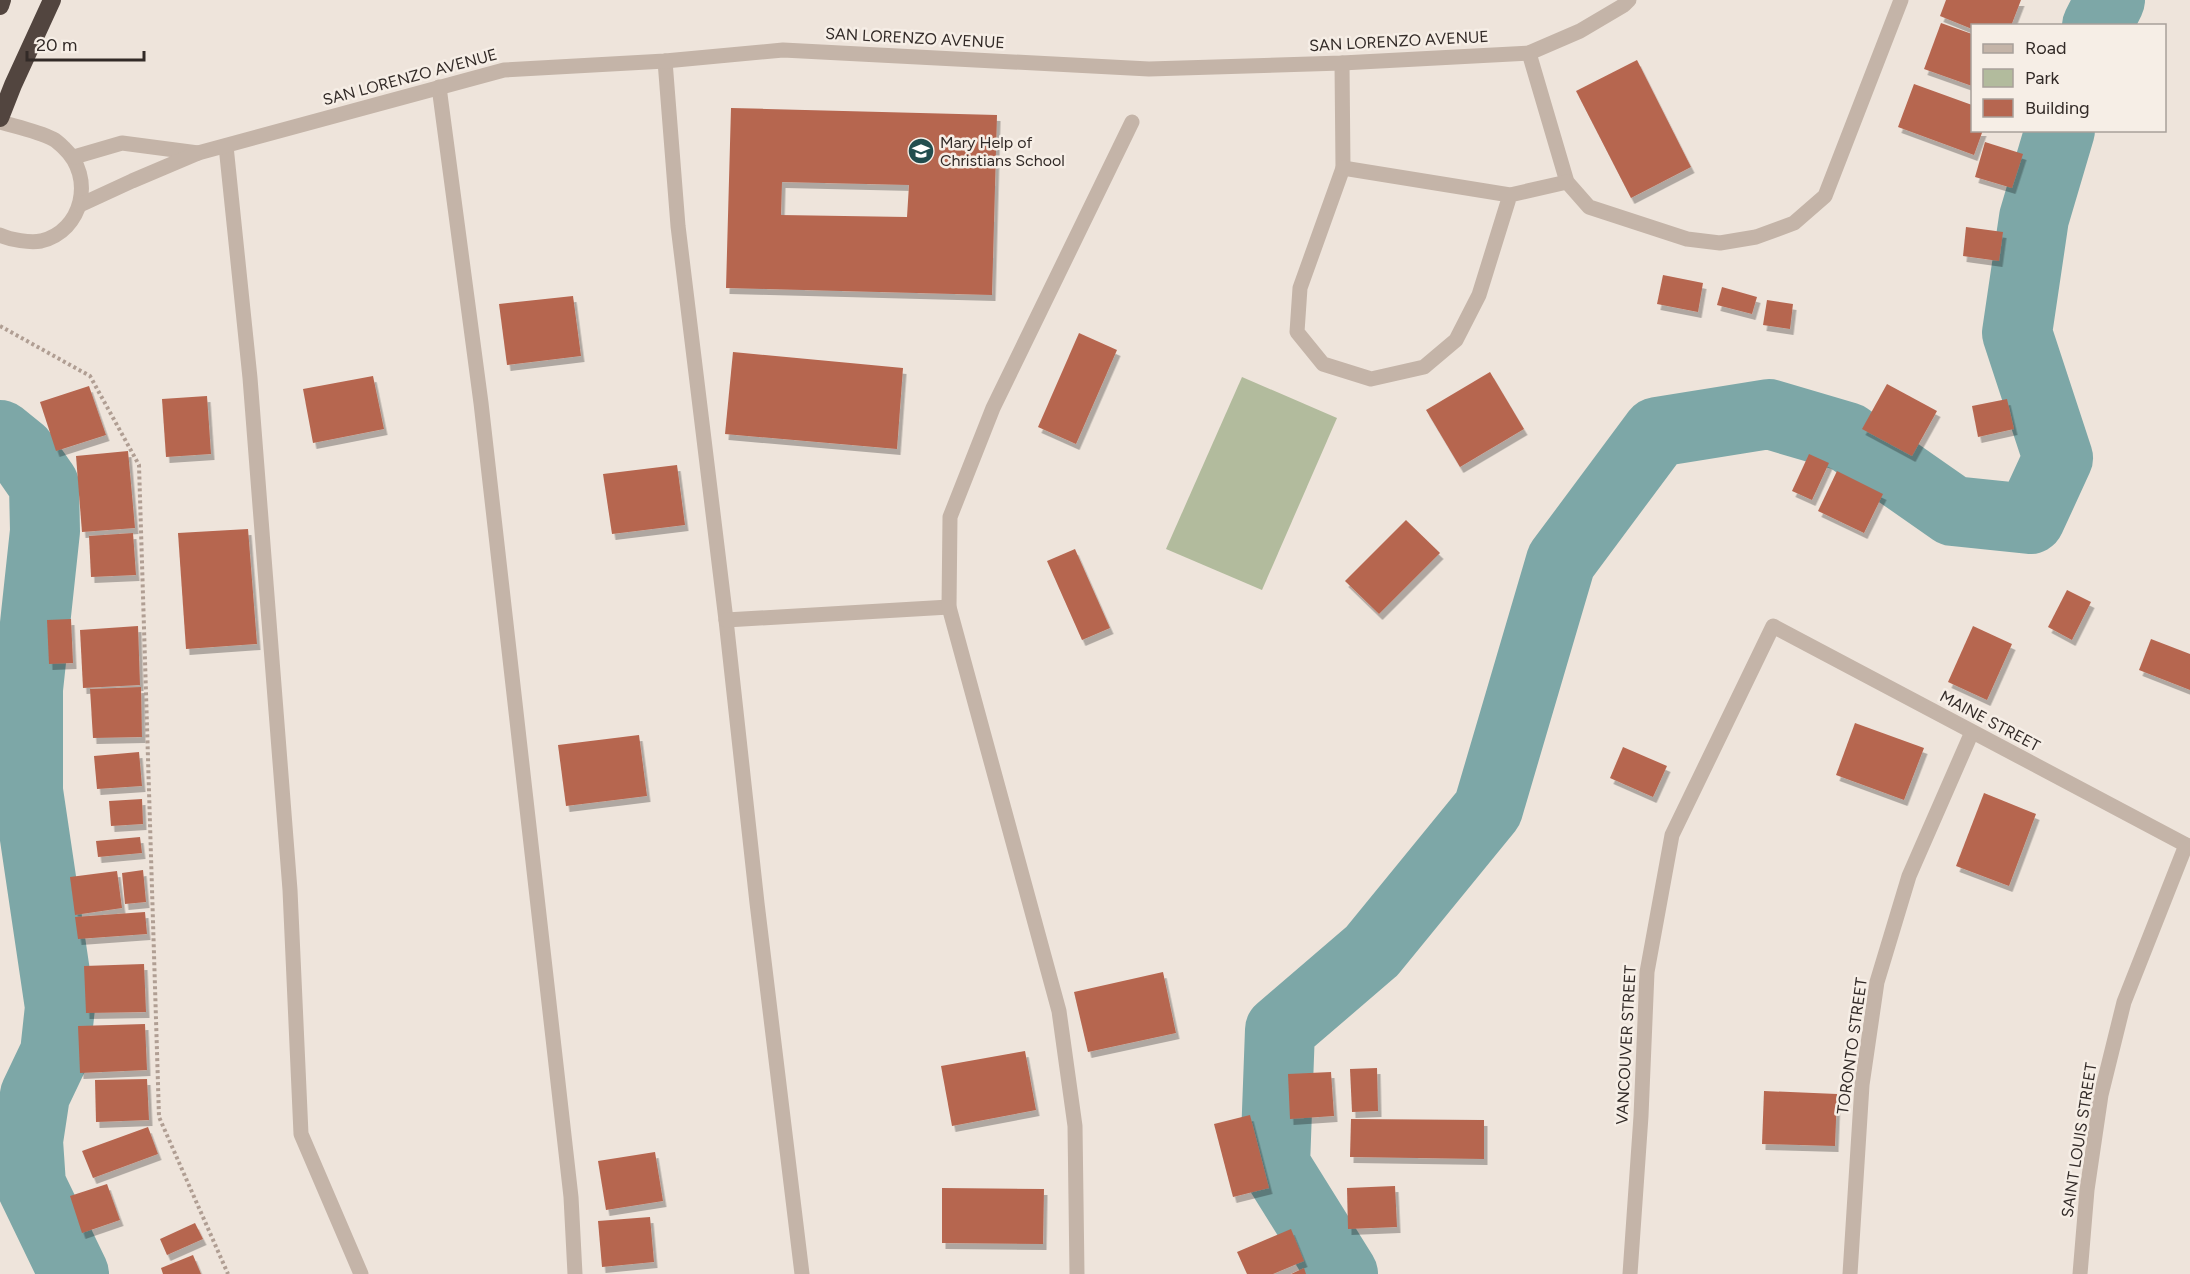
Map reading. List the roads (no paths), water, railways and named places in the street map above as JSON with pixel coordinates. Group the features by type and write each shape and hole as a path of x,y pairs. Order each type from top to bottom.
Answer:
{"highway":[{"path":"0,6 2,0"},
{"path":"0,120 13,85 52,0"}],"street":[{"name":"SAN LORENZO AVENUE","path":"0,235 9,239 41,241 63,230 80,206 198,153 504,70 666,61 783,50 1149,69 1342,63 1529,52 1580,32 1629,0"},
{"path":"1529,52 1567,182 1589,207 1687,239 1720,243 1755,237 1794,223 1825,196 1901,0"},
{"path":"666,61 678,226 802,1274"},
{"path":"1342,63 1343,168 1300,288 1297,332 1323,364 1371,379 1424,367 1456,340 1479,295 1510,195"},
{"path":"440,87 481,403 571,1197 575,1274"},
{"path":"0,120 54,140 74,158 82,182 80,206"},
{"path":"1077,1274 1075,1126 1059,1011 949,608 950,518 993,408 1132,122"},
{"name":"SAN LORENZO AVENUE","path":"74,158 122,143 198,153"},
{"path":"226,146 250,378 290,890 301,1134 361,1274"},
{"path":"1343,168 1510,195 1567,182"},
{"path":"726,620 949,608"},
{"name":"MAINE STREET","path":"1773,626 2188,846"},
{"name":"VANCOUVER STREET","path":"1630,1274 1641,1116 1647,972 1672,835 1773,626"},
{"name":"TORONTO STREET","path":"1850,1274 1862,1085 1877,981 1909,876 1972,732"},
{"name":"SAINT LOUIS STREET","path":"2080,1274 2087,1190 2101,1095 2121,1012 2188,846"}],"waterway":[{"path":"2098,24 2110,0"},
{"path":"1343,1274 1275,1165 1280,1030 1372,951 1488,809 1561,561 1657,432 1769,414 1847,437 1953,511 2030,519 2058,458 2017,333 2034,218 2059,132"},
{"path":"0,435 21,452 44,485 45,531 28,689 28,791 60,1007 55,1053 35,1095 28,1141 31,1185 74,1274"}],"place":[{"name":"Mary Help of Christians School","path":"921,151"}]}
